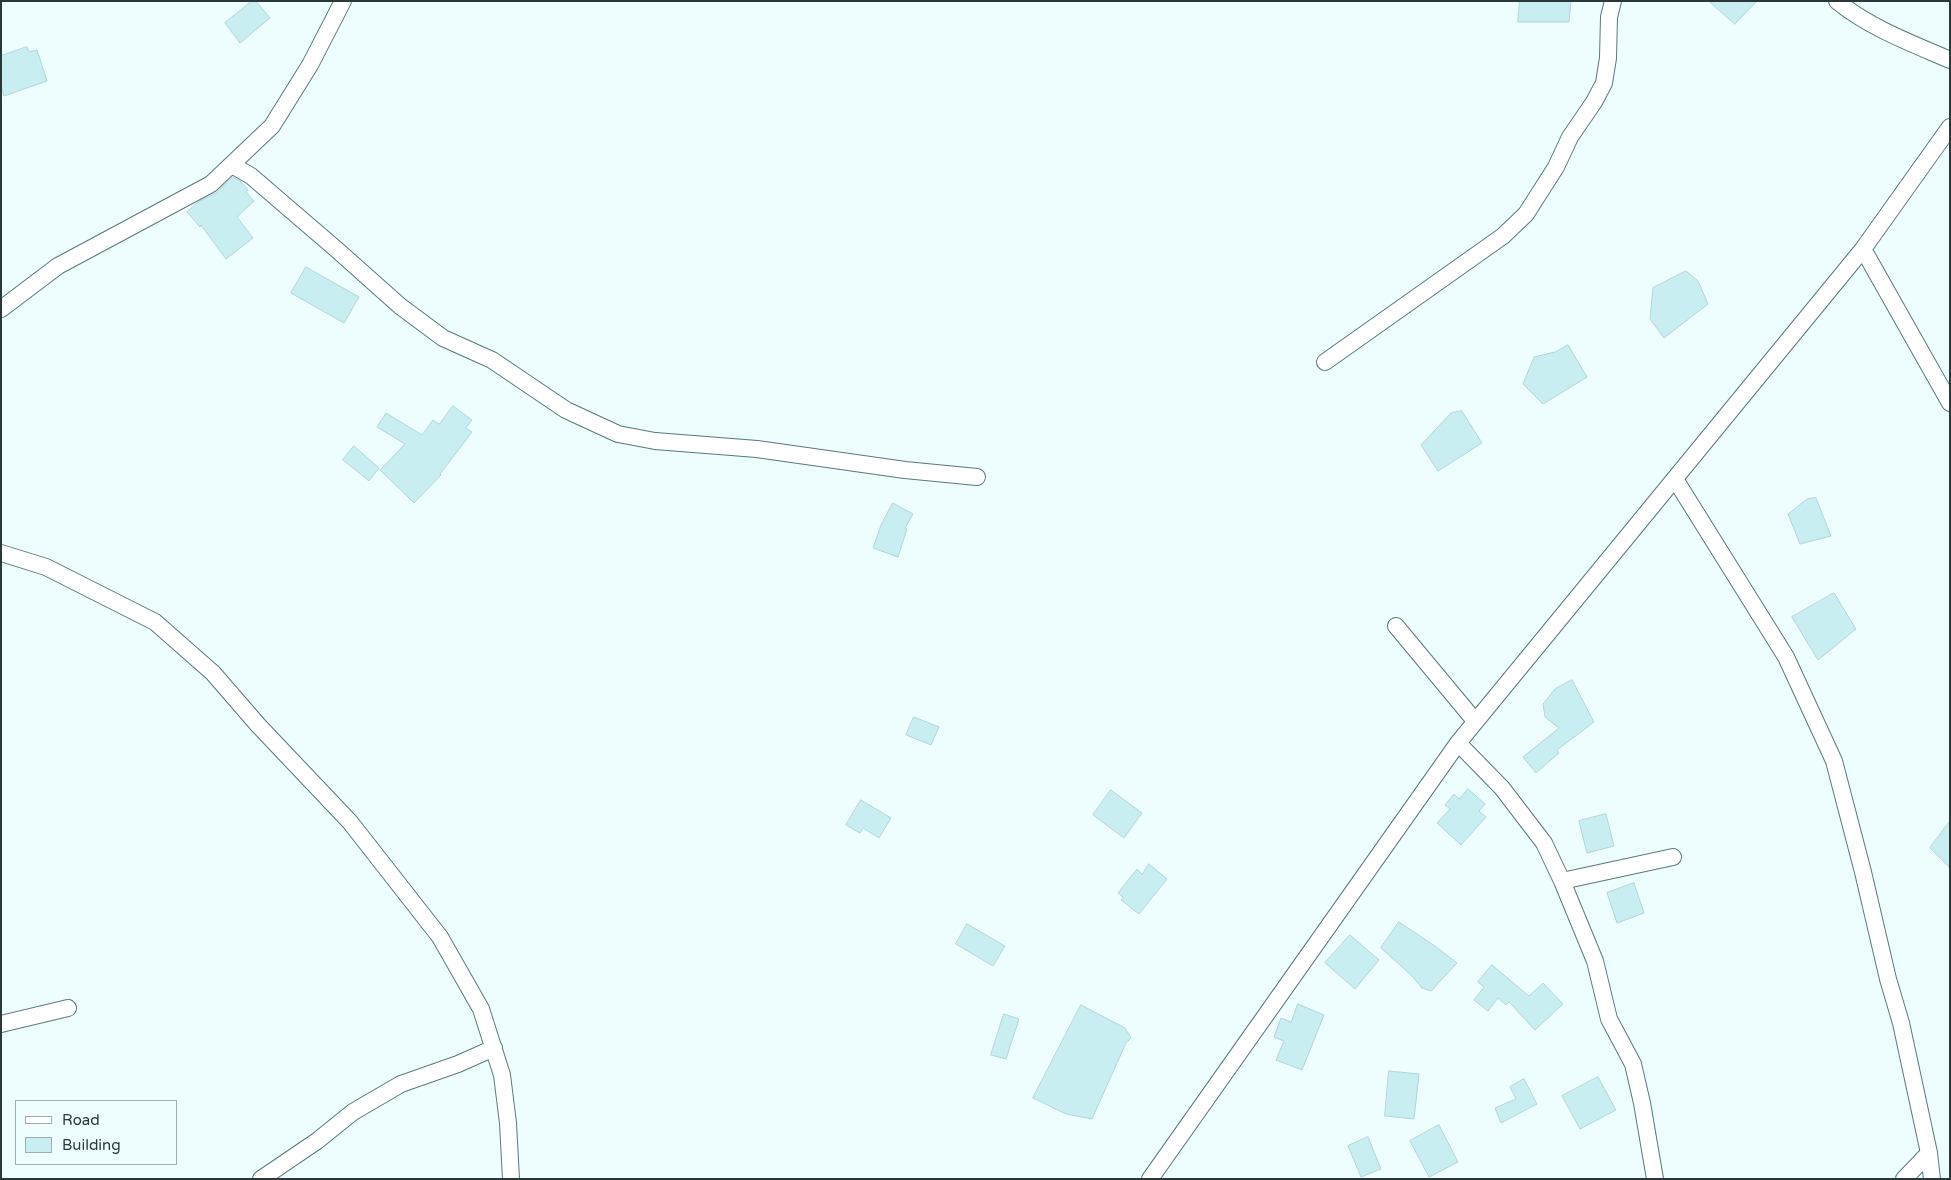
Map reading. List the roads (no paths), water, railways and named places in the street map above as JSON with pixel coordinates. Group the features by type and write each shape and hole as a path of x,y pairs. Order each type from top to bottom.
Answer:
{"street":[{"path":"1,309 58,266 211,184 272,126 310,65 343,1"},
{"path":"1325,362 1503,236 1526,214 1556,167 1570,137 1594,102 1604,83 1608,58 1609,17 1613,1"},
{"path":"1837,1 1849,11 1878,28 1950,60"},
{"path":"1150,1179 1458,743 1863,249 1950,127"},
{"path":"232,165 251,176 400,306 443,338 492,360 566,410 618,434 655,442 757,449 905,470 977,477"},
{"path":"1863,249 1950,403"},
{"path":"1675,479 1786,657 1834,761 1888,979 1901,1023 1929,1153 1932,1179"},
{"path":"1,553 46,567 155,622 213,673 258,725 350,822 435,930 481,1009 502,1075 508,1123 510,1179"},
{"path":"1396,626 1475,721"},
{"path":"1458,743 1502,788 1544,843 1562,881 1595,961 1608,1019 1633,1064 1642,1103 1655,1179"},
{"path":"1562,881 1673,858"},
{"path":"1,1024 68,1008"},
{"path":"261,1179 317,1141 353,1112 402,1084 458,1064 494,1048"},
{"path":"1904,1179 1929,1153"}]}
